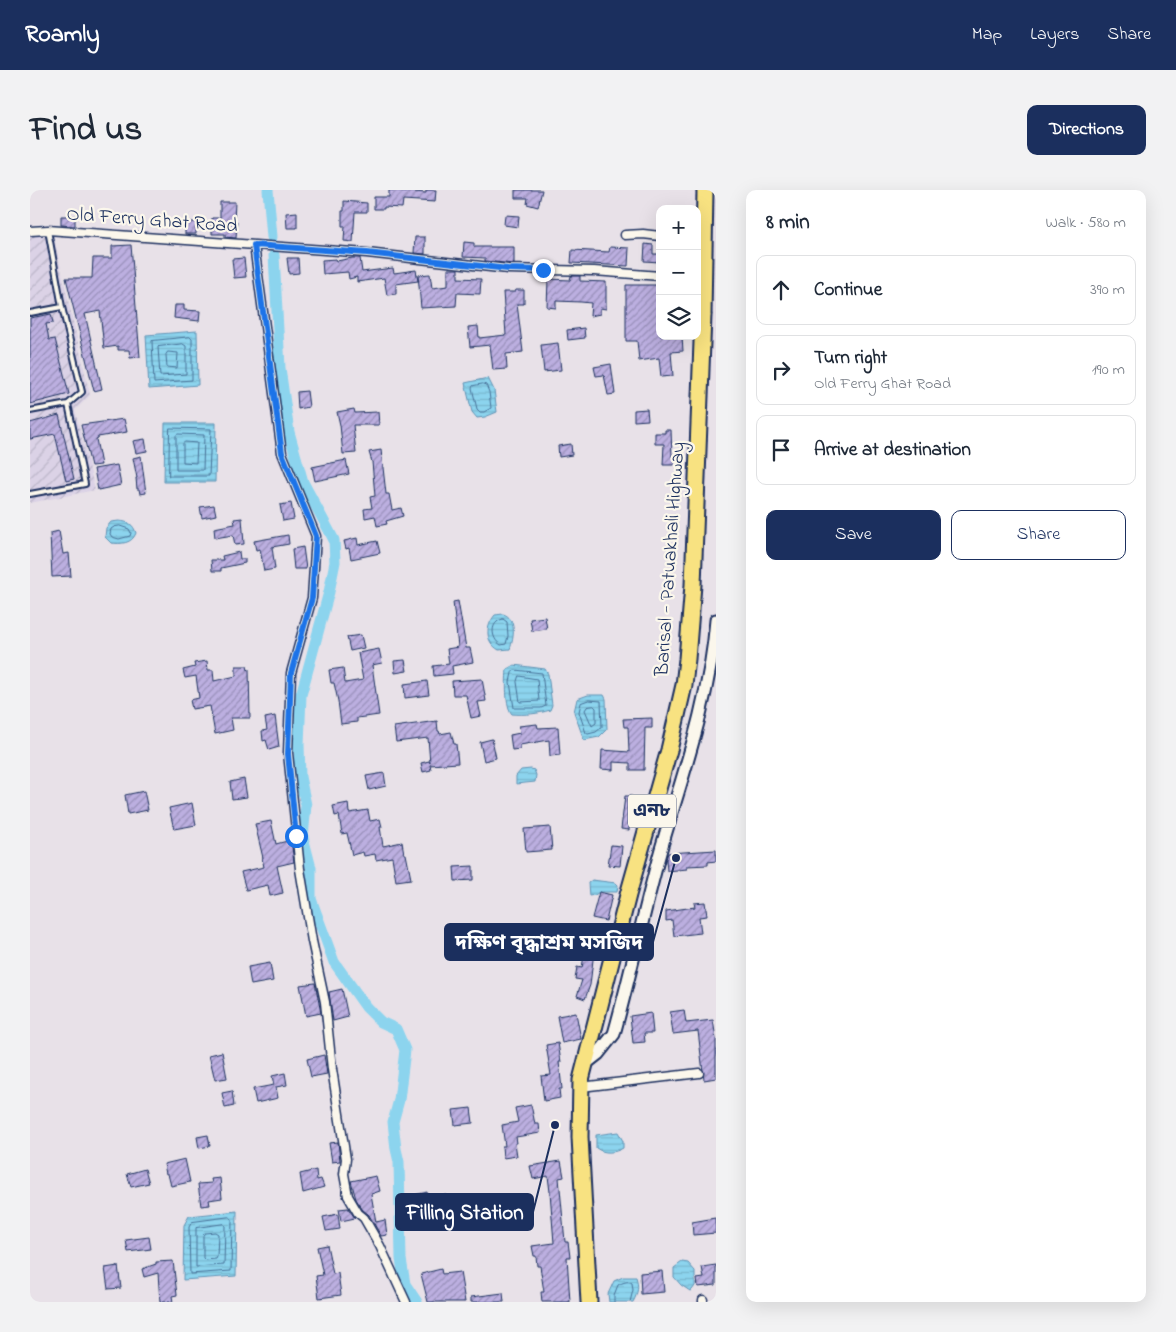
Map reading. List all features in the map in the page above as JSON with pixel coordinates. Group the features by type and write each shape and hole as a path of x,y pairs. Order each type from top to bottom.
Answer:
{"highway":[{"name":"Barisal - Patuakhali Highway","path":"589,1302 580,1137 581,1087 584,1065 628,895 669,750 688,659 693,585 703,315 705,190"}],"street":[{"name":"Old Ferry Ghat Road","path":"30,231 48,230 367,253 508,269 594,271 656,276"},
{"path":"625,235 656,236"},
{"path":"254,245 282,453 316,536 312,598 291,673 288,754 300,869 312,941 325,1002 346,1159 344,1174 348,1196 358,1213 364,1218 380,1246 406,1302"},
{"path":"701,278 716,280"},
{"path":"584,1065 602,1050 614,1034 661,850 694,738 709,670 716,620"},
{"path":"581,1087 699,1073"}],"lane":[{"path":"30,411 68,404 82,392 62,307 48,230"},
{"path":"30,313 62,307"},
{"path":"30,494 85,484 68,404"}],"shaded area":[{"path":"30,234 53,234 90,395 75,410 95,490 30,503 30,439 50,434 47,419 30,423 30,327 52,323 51,314 30,318","holes":["66,444 74,479 66,481 58,446"]}],"water":[{"path":"197,331 198,385 149,389 146,335"},
{"path":"488,378 494,390 497,412 477,418 472,412 465,383"},
{"path":"165,423 216,423 215,482 164,482"},
{"path":"119,521 130,524 136,533 129,541 111,543 105,537 106,528 111,522"},
{"path":"503,614 511,620 513,639 510,649 499,650 491,643 488,629 495,615"},
{"path":"514,665 545,669 548,674 552,705 550,710 531,714 512,714 508,705 506,679 507,669"},
{"path":"588,695 604,695 606,699 607,729 599,737 584,740 574,712 577,699"},
{"path":"521,770 534,770 536,775 535,782 516,784 516,776"},
{"path":"592,880 616,883 618,885 617,892 599,892 589,896 588,883"},
{"path":"618,1132 623,1141 623,1148 610,1152 596,1148 596,1135"},
{"path":"237,1211 236,1276 183,1280 184,1225 189,1216"},
{"path":"682,1262 688,1263 695,1271 695,1286 690,1291 674,1277 674,1268"},
{"path":"623,1277 636,1277 638,1283 633,1302 609,1302 608,1294 614,1281"}],"building":[{"path":"389,190 426,193 426,190 436,190 435,202 403,200 402,208 384,207 384,209 374,209 374,197 389,197"},
{"path":"515,190 542,190 538,207 527,204 528,198 515,198"},
{"path":"344,201 367,203 367,212 355,212 353,242 344,241 345,226 342,226 342,211 344,211"},
{"path":"220,202 235,202 234,222 237,222 236,238 225,237 225,234 212,234 212,218 220,218"},
{"path":"297,212 297,228 287,228 286,213"},
{"path":"505,215 519,216 518,227 504,225"},
{"path":"61,216 75,216 75,226 61,225"},
{"path":"185,222 196,222 196,234 185,234"},
{"path":"415,237 425,237 425,254 414,253"},
{"path":"464,242 474,243 474,247 514,247 514,264 485,261 485,258 463,257"},
{"path":"645,244 653,245 653,254 656,254 656,262 644,261"},
{"path":"131,245 140,357 130,358 129,350 118,350 118,346 104,348 100,311 85,314 102,389 94,391 66,278 92,278 93,258 112,258 112,246"},
{"path":"610,247 629,248 628,266 571,263 572,250 609,252"},
{"path":"244,258 246,277 234,278 232,259"},
{"path":"287,258 298,258 299,273 289,274"},
{"path":"360,258 362,272 393,268 394,273 416,270 418,281 396,284 396,294 387,295 384,278 357,282 357,277 349,279 348,272 323,274 322,260 336,259 337,261"},
{"path":"448,269 458,269 458,278 481,279 480,294 457,293 456,306 421,308 418,275 430,274 432,288 448,286"},
{"path":"571,276 580,276 580,281 606,282 606,309 600,308 600,314 590,316 591,303 556,301 556,308 547,307 548,279 570,280"},
{"path":"626,285 656,285 656,340 682,340 683,351 671,352 673,376 661,377 659,358 639,361 637,341 626,341"},
{"path":"516,290 524,290 524,304 517,304 523,352 506,354 507,369 493,370 490,345 470,347 468,327 478,326 479,338 506,335 503,292 515,292"},
{"path":"175,305 184,305 184,310 200,311 199,321 174,318"},
{"path":"51,314 53,323 46,324 49,340 55,339 69,394 30,404 30,318"},
{"path":"584,328 585,338 568,340 567,330"},
{"path":"558,343 561,370 544,372 541,345"},
{"path":"611,364 615,394 608,395 604,375 596,376 594,367"},
{"path":"307,391 309,407 298,409 297,392"},
{"path":"354,409 355,413 378,412 379,425 353,425 356,453 343,454 337,412"},
{"path":"647,409 648,420 634,421 634,410"},
{"path":"59,415 74,479 66,481 55,434 30,439 30,423"},
{"path":"124,419 127,432 98,437 96,439 101,465 91,466 81,425"},
{"path":"665,430 671,430 674,465 663,465 664,444 655,444 655,433 665,433"},
{"path":"145,439 147,451 136,453 133,441"},
{"path":"571,444 572,455 559,457 558,446"},
{"path":"381,450 386,494 389,494 392,510 401,508 403,516 386,521 387,524 377,526 375,516 365,518 364,509 372,508 370,497 375,496 372,462 369,452"},
{"path":"141,456 146,493 140,494 139,489 137,489 133,458"},
{"path":"346,460 349,474 315,481 312,467"},
{"path":"117,465 121,485 98,490 94,469"},
{"path":"291,503 294,519 283,521 280,505"},
{"path":"214,505 216,515 202,518 200,507"},
{"path":"242,518 244,544 235,545 233,535 215,538 214,528 235,524 234,519"},
{"path":"59,531 63,554 69,553 71,576 52,577 50,533"},
{"path":"288,535 289,544 272,547 275,569 264,571 260,549 256,550 254,541"},
{"path":"357,538 358,545 377,541 380,553 351,559 349,548 346,549 344,541"},
{"path":"303,547 306,569 294,569 292,549"},
{"path":"239,552 240,559 245,559 245,563 221,568 221,571 212,571 211,560 223,560 222,556"},
{"path":"458,601 466,648 470,648 473,662 452,666 453,674 434,676 433,666 449,664 447,649 458,647 453,602"},
{"path":"545,617 547,629 532,631 530,619"},
{"path":"361,635 364,648 350,651 347,637"},
{"path":"379,649 382,663 372,665 379,715 357,718 357,722 341,724 334,683 331,683 329,670 343,668 345,683 363,680 358,653"},
{"path":"405,660 407,671 395,673 394,661"},
{"path":"207,661 208,670 213,670 214,681 236,676 236,666 247,666 249,669 250,718 231,718 233,730 215,734 210,706 192,709 190,700 199,698 196,676 185,678 183,670 195,667 194,663"},
{"path":"482,679 486,701 478,702 481,716 471,718 466,695 453,695 452,681"},
{"path":"427,681 429,695 405,698 404,684"},
{"path":"275,716 279,747 269,750 266,740 263,741 262,731 267,730 265,718"},
{"path":"652,718 652,728 645,728 644,770 630,770 630,763 613,762 613,770 601,769 602,750 629,752 628,727 624,727 623,719"},
{"path":"437,721 440,734 451,732 454,744 456,744 458,763 430,765 431,770 423,772 421,763 429,761 430,763 428,738 396,742 394,727"},
{"path":"537,724 538,728 558,727 560,755 550,756 549,740 520,745 520,749 512,750 510,735 520,733 519,726"},
{"path":"492,739 496,758 484,761 480,742"},
{"path":"384,773 386,786 369,790 366,776"},
{"path":"244,779 247,797 232,799 230,782"},
{"path":"144,791 148,810 128,814 125,795"},
{"path":"625,796 632,796 629,830 621,829"},
{"path":"192,803 196,825 174,829 169,808"},
{"path":"348,803 349,813 368,810 370,821 380,819 383,846 402,842 411,879 396,881 392,857 376,860 375,854 364,856 363,852 352,855 347,833 342,834 339,815 335,816 333,806"},
{"path":"271,821 276,844 291,840 294,862 277,866 283,893 270,896 268,885 246,890 241,872 264,867 255,824"},
{"path":"550,827 552,850 526,852 524,829"},
{"path":"611,845 622,846 620,866 608,865"},
{"path":"716,850 716,861 708,862 708,865 687,866 687,869 667,871 666,859 668,853"},
{"path":"473,866 473,880 455,881 454,867"},
{"path":"599,892 612,895 606,921 592,918"},
{"path":"705,902 707,916 699,917 701,933 674,936 672,920 666,921 666,911 695,907 694,903"},
{"path":"586,942 595,943 590,985 585,999 577,996 582,980 575,979 577,967 582,968"},
{"path":"270,963 273,981 251,985 248,967"},
{"path":"315,983 321,1013 306,1016 300,985"},
{"path":"342,989 348,1017 333,1021 329,992"},
{"path":"684,1010 686,1023 713,1020 716,1039 716,1078 704,1080 698,1031 673,1034 670,1012"},
{"path":"576,1013 581,1039 562,1043 557,1016"},
{"path":"651,1013 653,1033 644,1033 645,1042 633,1043 630,1016"},
{"path":"558,1043 562,1089 559,1089 560,1098 544,1101 541,1076 551,1075 546,1045"},
{"path":"222,1052 227,1078 215,1080 209,1055"},
{"path":"324,1055 327,1074 311,1077 307,1059"},
{"path":"285,1073 287,1085 276,1087 278,1098 256,1103 253,1089 274,1085 272,1076"},
{"path":"232,1091 234,1106 225,1108 222,1093"},
{"path":"531,1105 535,1124 539,1124 540,1133 516,1137 517,1156 503,1158 502,1146 505,1146 502,1125 518,1122 515,1108"},
{"path":"471,1108 473,1123 455,1125 453,1110"},
{"path":"208,1135 210,1146 199,1148 197,1137"},
{"path":"338,1142 340,1161 332,1162 329,1143"},
{"path":"185,1159 190,1182 171,1186 164,1164"},
{"path":"561,1161 564,1177 559,1178 565,1242 568,1242 570,1257 567,1257 570,1302 542,1302 541,1292 544,1292 540,1266 537,1266 532,1246 554,1243 550,1192 548,1176 533,1179 530,1166"},
{"path":"145,1169 149,1183 131,1187 127,1174"},
{"path":"316,1170 317,1180 321,1179 324,1187 303,1193 300,1174"},
{"path":"376,1176 380,1191 371,1194 376,1222 385,1220 387,1235 381,1236 369,1215 362,1209 356,1199 351,1181"},
{"path":"220,1178 222,1198 209,1200 210,1205 201,1206 198,1184 212,1183 211,1179"},
{"path":"427,1192 428,1198 446,1195 448,1206 439,1208 438,1204 416,1208 414,1195"},
{"path":"348,1208 355,1218 341,1221 339,1209"},
{"path":"338,1214 340,1229 326,1231 323,1217"},
{"path":"715,1218 716,1233 693,1235 692,1222"},
{"path":"149,1237 151,1249 128,1252 126,1240"},
{"path":"327,1245 333,1274 338,1273 341,1295 319,1298 316,1276 323,1275 317,1247"},
{"path":"173,1261 177,1295 172,1296 173,1302 160,1302 158,1273 144,1277 142,1269 156,1264 156,1262"},
{"path":"716,1265 716,1285 698,1287 697,1279 704,1278 702,1267"},
{"path":"118,1266 121,1288 108,1289 105,1268"},
{"path":"441,1269 442,1274 460,1272 465,1302 428,1302 421,1274"},
{"path":"662,1271 664,1292 641,1294 640,1273"},
{"path":"503,1293 504,1302 471,1302 471,1297"}],"waterway":[{"path":"268,190 272,237"},
{"path":"274,255 280,368 289,432 303,482 334,540 335,562 329,592 301,695 300,777 306,805 303,837 311,868 311,899 334,962 366,1007 381,1022 396,1029 405,1050 399,1100 393,1122 399,1162 401,1259 405,1284 417,1302"}],"place":[{"name":"দক্ষিণ বৃদ্ধাশ্রম মসজিদ","path":"676,858"},
{"name":"Filling Station","path":"555,1125"}],"route":[{"path":"296,836 288,754 291,673 312,598 316,536 282,453 254,245 367,253 508,269 543,270"}]}
